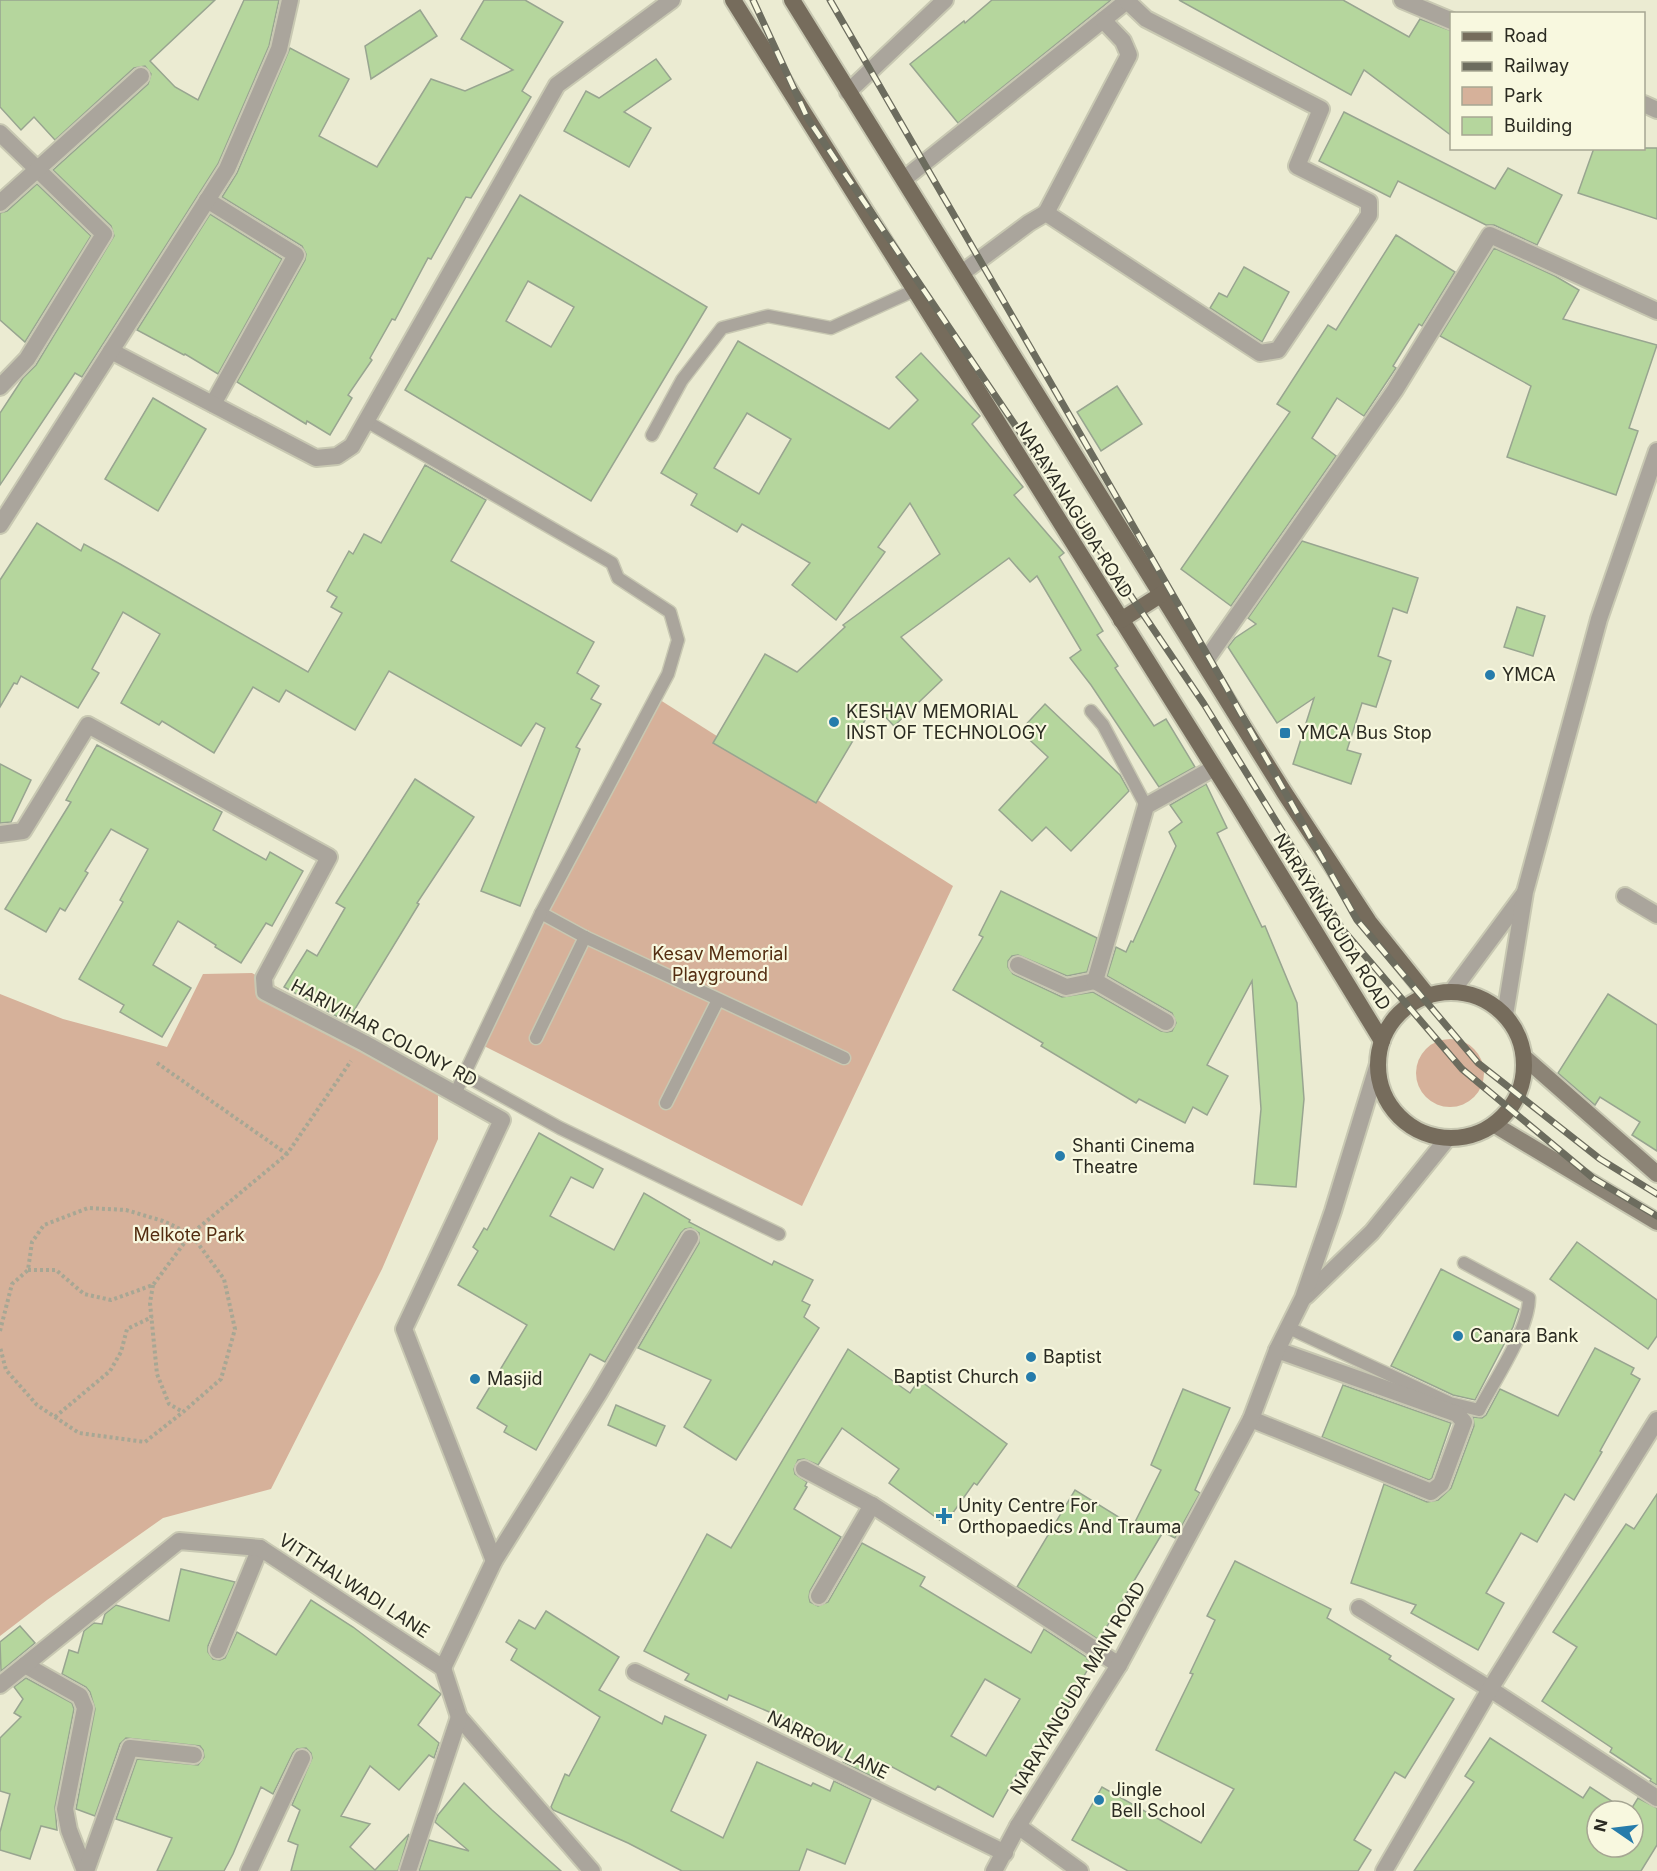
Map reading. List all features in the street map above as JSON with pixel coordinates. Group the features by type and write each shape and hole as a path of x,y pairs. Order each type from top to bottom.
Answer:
{"main road":[{"name":"NARAYANAGUDA ROAD","path":"733,0 913,291 1214,768 1382,1041"},
{"name":"NARAYANAGUDA ROAD","path":"792,0 1284,792 1369,922 1428,996"},
{"path":"1121,620 1162,594"},
{"path":"1453,990 1482,998 1505,1015 1518,1035 1525,1058 1523,1083 1513,1106 1495,1125 1472,1136 1447,1139 1425,1135 1405,1124 1390,1107 1381,1086 1378,1064 1382,1041 1392,1022 1408,1006 1428,996 1453,990"},
{"path":"1525,1058 1657,1174"},
{"path":"1495,1125 1657,1222"}],"street":[{"path":"0,525 227,169 279,49 290,0"},
{"path":"111,351 316,458 337,456 352,446 557,85 672,0"},
{"path":"848,92 945,0"},
{"path":"1402,0 1450,20"},
{"path":"904,179 1127,1 1146,19 1321,109 1297,166 1369,202 1369,215 1278,350 1260,353 1046,213"},
{"path":"962,273 1046,213 1129,55 1123,41 1103,20"},
{"path":"0,202 141,76"},
{"path":"0,133 104,234 27,359 0,387"},
{"path":"207,200 296,255 213,404"},
{"path":"1204,663 1395,390 1490,235 1657,311"},
{"path":"1505,1015 1525,892 1599,619 1657,451"},
{"name":"HARIVIHAR COLONY RD","path":"0,834 23,831 88,725 329,857 264,978 265,992 363,1042 502,1120 404,1329 494,1561"},
{"path":"1095,981 1146,806 1214,768"},
{"path":"1453,990 1525,892"},
{"path":"1625,896 1657,915"},
{"path":"1018,965 1066,987 1095,981 1166,1022"},
{"name":"NARAYANGUDA MAIN ROAD","path":"994,1871 1018,1826 1119,1665 1251,1419 1277,1350 1303,1298 1378,1064"},
{"name":"NARAYANGUDA MAIN ROAD","path":"1303,1298 1372,1232 1447,1139"},
{"path":"592,1871 459,1717 443,1668 494,1561 599,1394 690,1238"},
{"path":"1251,1419 1431,1492 1441,1484 1464,1422 1457,1414 1277,1350"},
{"path":"1384,1871 1490,1689 1657,1420"},
{"path":"804,1469 872,1505 1119,1665"},
{"path":"819,1596 872,1505"},
{"name":"VITTHALWADI LANE","path":"0,1685 179,1541 260,1548 443,1668"},
{"path":"218,1650 260,1548"},
{"path":"1359,1608 1490,1689 1657,1798"},
{"path":"25,1665 80,1696 85,1708 65,1809 69,1830 86,1871"},
{"name":"NARROW LANE","path":"635,1672 1005,1853"},
{"path":"408,1871 459,1717"},
{"path":"86,1871 130,1748 194,1755"},
{"path":"249,1871 302,1758"},
{"path":"1018,1826 1080,1871"}],"lane":[{"path":"652,435 682,380 722,328 768,316 831,328 913,291"},
{"path":"366,422 612,563 618,578 670,612 678,640 668,674 541,913 455,1094"},
{"path":"1091,711 1103,725 1146,806"},
{"path":"541,913 585,937 844,1058"},
{"path":"536,1038 585,937"},
{"path":"666,1103 718,1000"},
{"path":"464,1075 560,1128 779,1234"},
{"path":"1288,1328 1450,1403 1479,1410 1522,1329 1529,1310 1529,1299 1464,1263"}],"path":[{"path":"183,1412 169,1404 157,1374 150,1304 153,1285 191,1234 287,1154 363,1042"},
{"path":"157,1063 287,1154"},
{"path":"0,1331 12,1284 28,1270 33,1242 44,1225 88,1208 126,1210 163,1221 191,1234 224,1279 235,1329 221,1379 145,1442 78,1433 37,1405 6,1370 0,1347"},
{"path":"28,1270 56,1270 84,1294 111,1300 153,1285"},
{"path":"55,1417 110,1371 121,1352 126,1329 152,1317"}],"green space":[{"name":"Kesav Memorial Playground","path":"657,698 953,886 802,1206 482,1045"},
{"name":"Melkote Park","path":"252,973 304,1002 438,1092 438,1139 382,1269 271,1489 163,1518 0,1636 0,994 63,1019 167,1047 203,974"},
{"path":"1443,1039 1457,1039 1469,1044 1479,1054 1484,1073 1479,1092 1469,1102 1457,1107 1443,1107 1431,1102 1421,1092 1416,1080 1416,1066 1421,1054 1431,1044"}],"building":[{"path":"0,0 215,0 150,61 175,87 198,100 244,0 279,0 269,46 218,164 82,377 75,373 0,485 0,413 23,378 36,365 114,236 111,226 53,170 148,84 151,74 145,66 134,68 55,140 34,117 21,130 0,107"},
{"path":"484,0 525,0 563,22 522,91 531,97 471,198 466,197 431,259 428,258 395,320 392,319 370,358 372,360 348,395 352,398 330,435 307,421 306,424 237,382 305,260 306,254 302,246 222,197 237,173 290,48 349,79 319,136 377,167 431,79 465,91 513,70 461,39"},
{"path":"992,0 1111,0 958,123 910,64"},
{"path":"1179,0 1343,0 1409,37 1420,19 1450,30 1450,134 1364,70 1351,95"},
{"path":"420,10 437,36 371,79 365,46"},
{"path":"656,59 671,79 624,112 651,128 629,167 564,131 586,91 599,98"},
{"path":"1344,112 1495,189 1508,168 1562,195 1537,245 1494,225 1486,225 1398,181 1390,197 1319,161"},
{"path":"1657,148 1657,219 1578,193 1593,150"},
{"path":"37,184 91,236 25,342 0,320 0,213 7,211"},
{"path":"520,195 707,307 591,501 405,390","holes":["528,281 574,307 551,347 506,321"]},
{"path":"210,214 282,259 218,374 185,354 137,330"},
{"path":"1396,235 1455,272 1422,326 1419,324 1393,366 1396,368 1364,416 1337,398 1312,438 1336,456 1231,606 1181,569 1290,412 1277,404 1328,325 1336,330"},
{"path":"1494,248 1555,276 1579,290 1563,319 1657,345 1629,428 1638,431 1616,495 1507,457 1531,386 1440,336"},
{"path":"1244,267 1289,292 1262,342 1210,308 1219,293 1227,297"},
{"path":"738,341 889,429 918,400 896,377 921,353 980,416 972,424 1023,487 1014,495 1064,553 1059,557 1103,631 1097,635 1118,666 1115,668 1154,726 1166,719 1195,767 1159,787 1091,685 1070,658 1081,650 1037,576 1030,582 1009,558 901,637 942,680 894,726 874,705 816,803 713,743 765,654 797,672 845,627 843,625 940,554 910,503 878,547 885,552 836,620 792,585 810,563 742,524 737,532 691,505 697,494 661,473","holes":["747,413 791,439 759,494 714,468"]},
{"path":"1117,386 1142,424 1101,451 1077,412"},
{"path":"153,398 206,429 158,511 105,479"},
{"path":"425,465 486,500 451,561 594,642 577,673 599,686 591,699 601,704 576,747 580,749 520,906 481,891 545,728 536,723 521,746 389,671 355,730 286,690 279,702 253,687 214,753 162,721 159,725 121,703 160,634 123,612 92,669 99,673 78,708 21,676 17,684 14,683 0,707 0,580 37,523 81,551 84,544 308,672 342,613 331,607 337,597 327,591 349,551 353,554 364,534 381,543"},
{"path":"1302,541 1418,578 1407,613 1393,608 1378,656 1391,661 1376,707 1362,703 1347,750 1361,754 1351,784 1293,764 1314,698 1277,723 1228,647 1235,638 1256,624 1248,618"},
{"path":"1517,607 1545,616 1533,656 1504,647"},
{"path":"1045,704 1120,775 1129,791 1071,851 1046,827 1032,841 999,810 1048,757 1020,731"},
{"path":"97,745 222,812 213,830 266,860 270,852 303,871 272,926 266,923 241,963 178,921 153,965 191,988 162,1037 120,1012 124,1005 79,979 123,902 120,900 148,849 111,829 85,871 88,873 65,911 60,908 46,932 5,909 71,802 66,800"},
{"path":"0,764 31,780 11,822 0,823"},
{"path":"415,779 474,817 417,903 419,904 347,1022 284,987 307,950 317,956 345,908 336,903"},
{"path":"1206,784 1227,828 1217,833 1262,927 1265,926 1297,1003 1304,1099 1296,1187 1254,1184 1261,1109 1252,981 1207,1065 1228,1076 1207,1115 1193,1107 1185,1123 1139,1099 1136,1103 1041,1046 1043,1043 953,990 983,937 979,935 1001,891 1097,938 1087,972 1067,976 1018,955 1012,956 1008,961 1008,967 1013,974 1062,997 1093,992 1161,1031 1172,1031 1176,1023 1172,1013 1107,976 1116,947 1126,952 1131,941 1133,942 1176,846 1169,832 1182,822 1170,805"},
{"path":"1608,994 1657,1025 1657,1151 1632,1135 1640,1122 1600,1097 1595,1105 1558,1073"},
{"path":"539,1133 603,1169 593,1188 571,1177 550,1216 614,1250 644,1193 690,1220 689,1222 772,1265 774,1261 813,1280 802,1301 810,1305 804,1317 819,1328 736,1460 684,1427 711,1380 638,1348 699,1243 699,1233 691,1228 681,1233 605,1362 590,1354 536,1450 504,1432 507,1426 477,1408 527,1325 458,1285 478,1251 473,1247 484,1228 487,1230"},
{"path":"1577,1242 1657,1300 1657,1336 1648,1349 1550,1279"},
{"name":"Canara Bank","path":"1441,1269 1519,1309 1513,1327 1475,1400 1453,1395 1391,1366"},
{"path":"1595,1348 1634,1368 1631,1374 1640,1379 1574,1500 1565,1494 1537,1542 1521,1533 1486,1593 1504,1603 1478,1650 1411,1613 1416,1605 1351,1583 1384,1484 1427,1502 1438,1500 1451,1488 1474,1426 1473,1417 1482,1418 1486,1415 1500,1389 1558,1416"},
{"path":"848,1349 910,1393 919,1380 1007,1444 977,1485 974,1483 945,1524 889,1483 899,1469 842,1428 818,1465 804,1459 798,1460 794,1469 795,1474 807,1482 805,1486 807,1487 794,1509 841,1537 810,1591 810,1602 818,1606 828,1602 862,1543 925,1577 920,1586 1031,1653 1044,1629 1092,1662 1058,1721 1054,1719 1022,1772 1019,1770 993,1817 938,1786 935,1790 885,1763 879,1780 843,1762 845,1759 826,1749 829,1743 790,1729 793,1722 729,1695 727,1700 685,1680 689,1674 644,1651 707,1534 731,1548","holes":["985,1679 1020,1699 986,1756 951,1736"]},
{"path":"1343,1385 1451,1423 1432,1478 1429,1480 1322,1437"},
{"path":"1183,1389 1230,1408 1195,1490 1200,1493 1175,1538 1163,1532 1099,1640 1017,1587 1075,1490 1133,1526 1161,1470 1151,1465"},
{"path":"616,1405 665,1426 656,1446 608,1425"},
{"path":"1657,1494 1657,1785 1610,1752 1612,1748 1542,1701 1577,1647 1553,1632 1626,1524 1634,1529"},
{"path":"1235,1561 1331,1609 1327,1618 1391,1656 1389,1659 1454,1699 1405,1778 1395,1772 1354,1840 1371,1850 1358,1871 1128,1871 1072,1840 1102,1787 1201,1843 1234,1789 1156,1750 1193,1674 1190,1673 1215,1620 1207,1616"},
{"path":"181,1569 235,1582 208,1646 208,1652 213,1659 225,1658 237,1632 276,1655 311,1600 353,1627 441,1694 418,1725 439,1743 434,1758 429,1755 399,1790 370,1766 341,1816 370,1824 350,1847 375,1870 409,1834 398,1871 291,1871 298,1845 288,1841 300,1810 292,1805 312,1758 306,1748 297,1749 293,1753 273,1794 261,1787 224,1871 157,1871 172,1838 116,1819 137,1759 198,1765 204,1757 200,1746 126,1738 120,1744 95,1816 76,1809 95,1709 90,1692 86,1687 62,1674 69,1650 78,1653 84,1631 94,1623 102,1624 105,1614 116,1605 169,1621"},
{"path":"546,1611 619,1657 599,1690 662,1724 665,1716 706,1735 671,1811 723,1838 757,1762 811,1786 813,1783 830,1791 834,1781 871,1799 845,1864 807,1849 799,1871 682,1871 628,1843 553,1810 551,1807 565,1774 569,1776 600,1717 511,1660 517,1649 506,1642 519,1620 535,1629"},
{"path":"20,1626 35,1643 1,1671 0,1642"},
{"path":"26,1678 72,1703 74,1709 55,1807 57,1830 41,1826 30,1859 0,1850 0,1832 10,1794 0,1791 0,1738 21,1717 14,1713 23,1699 14,1687"},
{"path":"1490,1738 1583,1798 1590,1787 1608,1799 1585,1799 1585,1859 1645,1859 1645,1802 1657,1808 1657,1845 1641,1871 1414,1871 1474,1782 1465,1776"},
{"path":"464,1783 561,1871 419,1871 429,1840 469,1851 435,1822"}],"railway":[{"path":"753,0 808,119 1204,704 1343,930 1462,1069 1593,1178 1657,1216"},
{"path":"830,0 1226,687 1357,920 1478,1063 1600,1159 1657,1194"}],"place":[{"name":"YMCA","path":"1490,675"},
{"name":"KESHAV MEMORIAL INST OF TECHNOLOGY","path":"834,722"},
{"name":"YMCA Bus Stop","path":"1285,733"},
{"name":"Shanti Cinema Theatre","path":"1060,1156"},
{"name":"Canara Bank","path":"1458,1336"},
{"name":"Baptist","path":"1031,1357"},
{"name":"Baptist Church","path":"1031,1377"},
{"name":"Masjid","path":"475,1379"},
{"name":"Unity Centre For Orthopaedics And Trauma","path":"944,1516"},
{"name":"Jingle Bell School","path":"1099,1800"}]}
